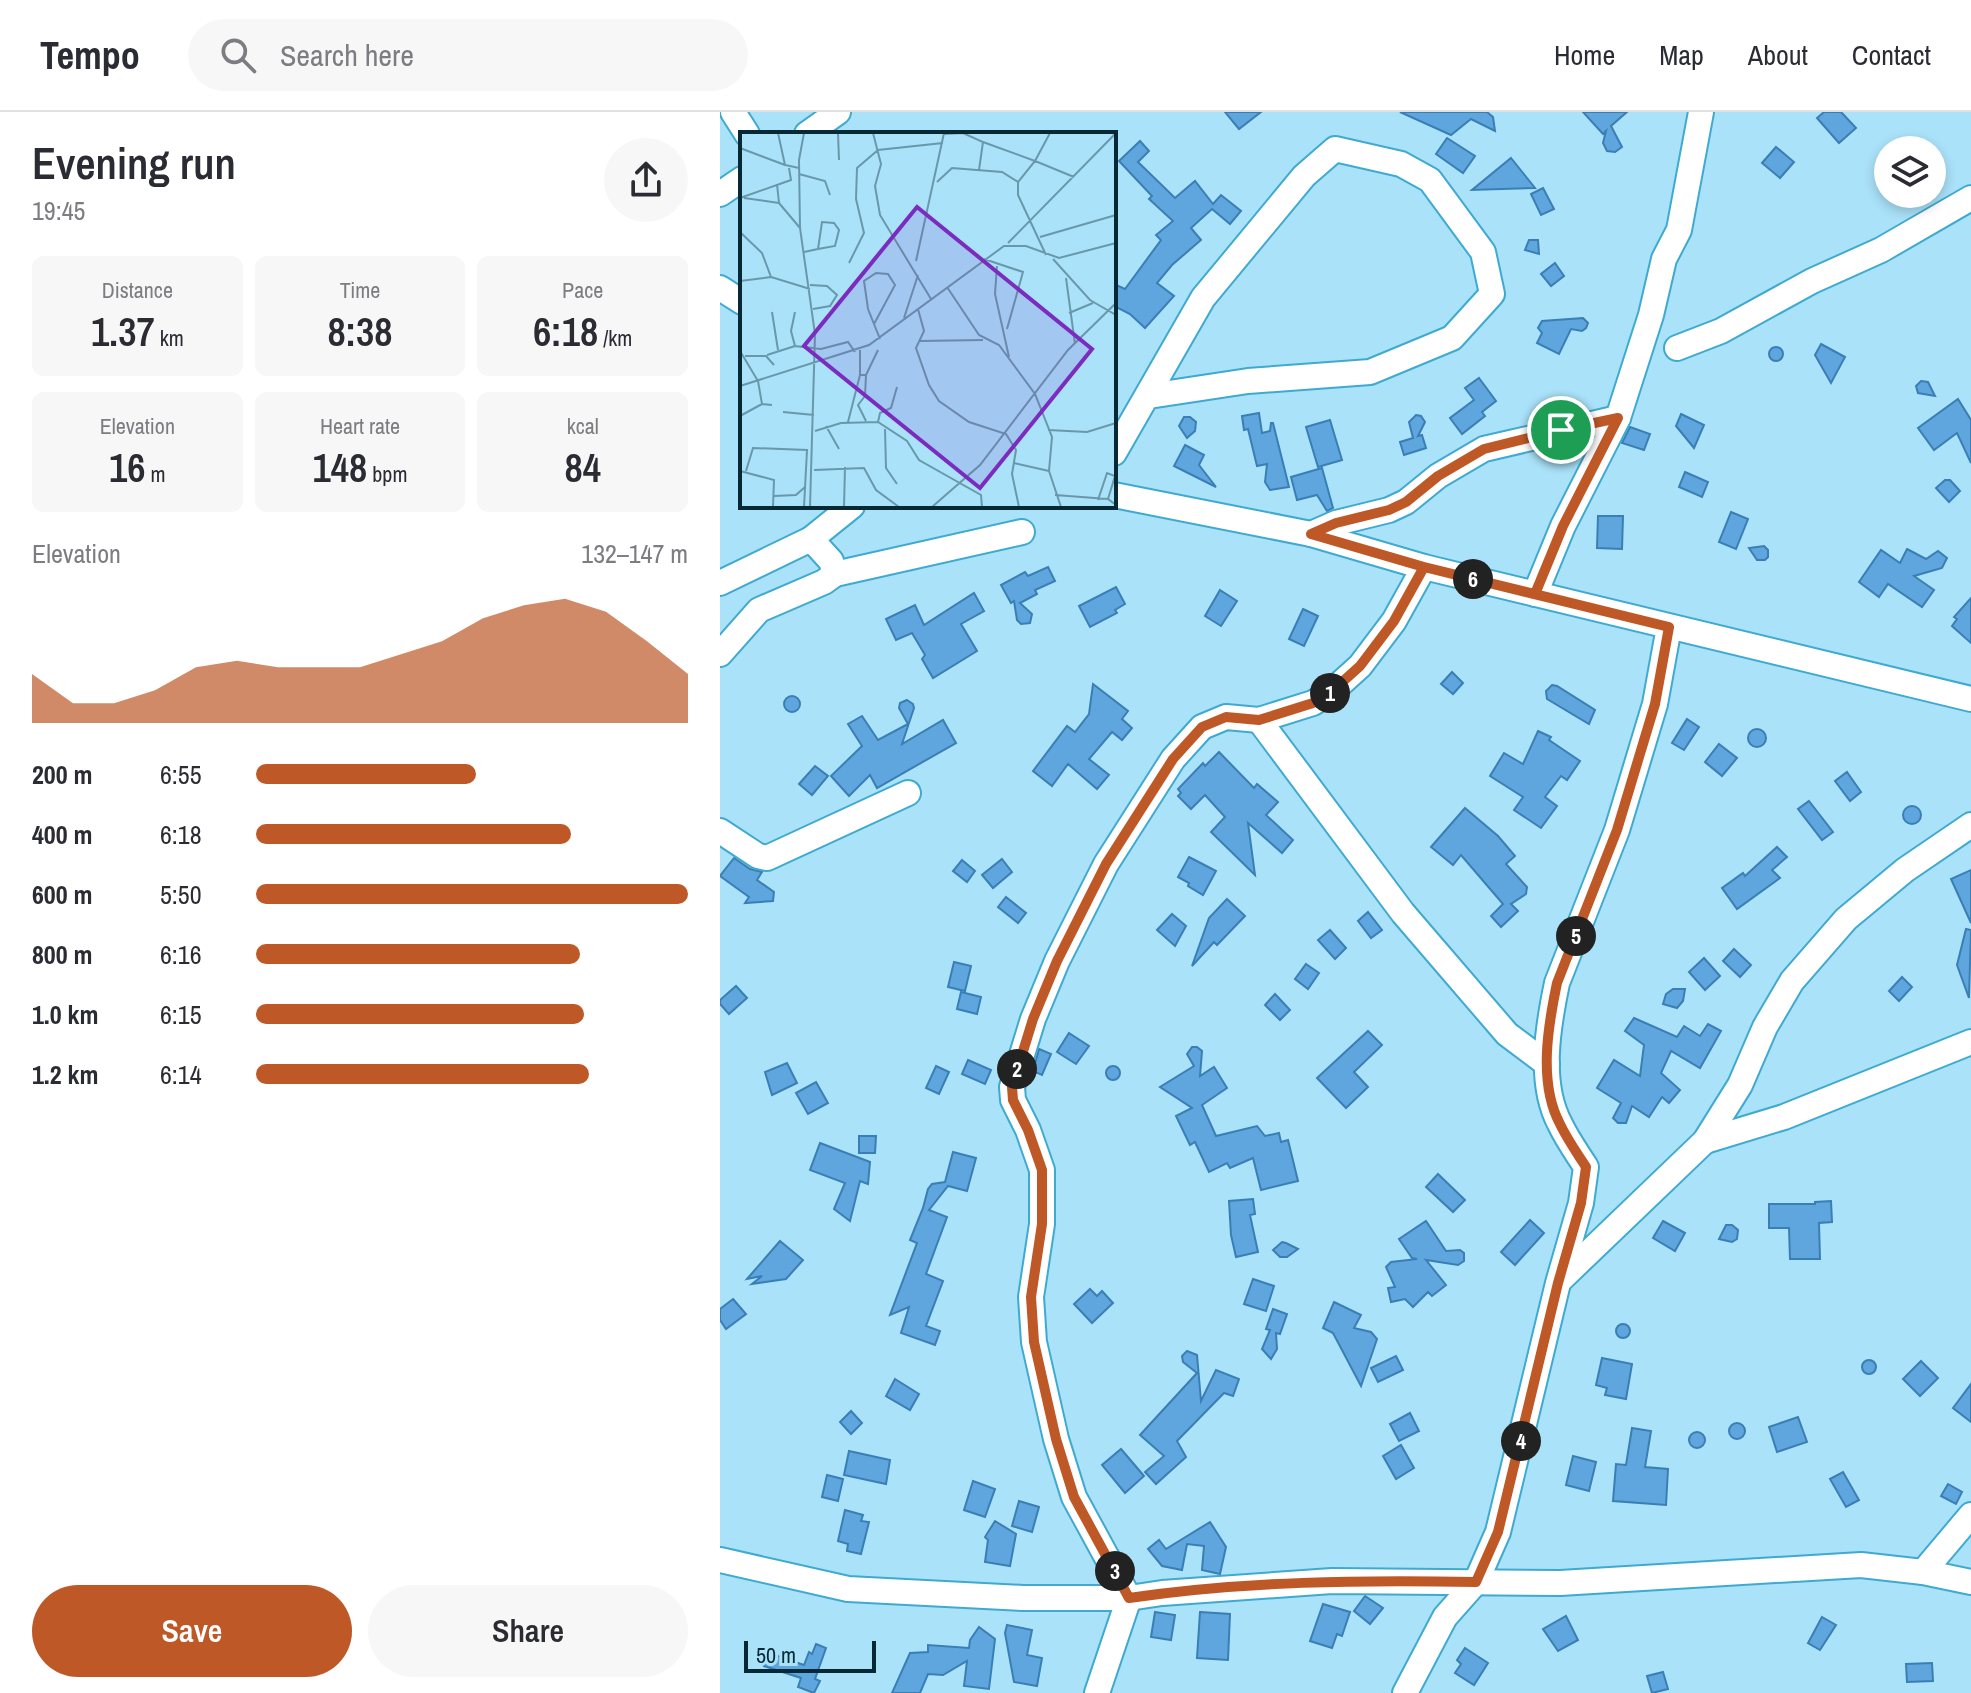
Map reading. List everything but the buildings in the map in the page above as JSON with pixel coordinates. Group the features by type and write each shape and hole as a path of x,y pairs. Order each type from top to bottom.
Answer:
{"street":[{"path":"733,112 746,132"},
{"path":"810,132 838,112"},
{"path":"1535,594 1563,526 1618,418 1651,315 1664,259 1679,230 1701,112"},
{"path":"1116,450 1203,298 1304,176 1335,149 1401,164 1430,180 1483,252 1492,294 1452,338 1370,372 1248,381 1149,396"},
{"path":"720,194 740,180"},
{"path":"1677,348 1721,331 1812,281 1881,250 1971,198"},
{"path":"720,288 740,301"},
{"path":"1311,534 1336,523 1389,510 1406,502 1438,476 1484,449 1618,418"},
{"path":"1116,495 1311,534 1424,567 1971,699"},
{"path":"720,583 811,539 850,508"},
{"path":"720,654 759,610 824,582 835,574 1022,532"},
{"path":"811,539 831,561 835,574"},
{"path":"1097,1693 1129,1598 1074,1497 1056,1439 1034,1342 1031,1297 1042,1224 1042,1170 1013,1100 1012,1087 1033,1019 1057,961 1106,864 1173,759 1202,727 1226,717 1259,720 1313,703 1330,693 1360,666 1394,621 1424,567"},
{"path":"1405,1693 1445,1617 1476,1582 1498,1532 1558,1283 1581,1203 1586,1167 1558,1122 1550,1095 1547,1064 1551,1009 1557,983 1617,830 1655,704 1669,627"},
{"path":"1259,720 1403,913 1507,1034 1547,1064"},
{"path":"720,831 758,856 767,858 908,793"},
{"path":"1558,1283 1705,1141 1740,1085 1765,1027 1792,981 1846,919 1905,870 1971,825"},
{"path":"1705,1141 1784,1117 1971,1042"},
{"path":"1923,1572 1971,1515"},
{"path":"720,1560 848,1589 1023,1598 1129,1598 1332,1581 1560,1583 1861,1565 1923,1572 1971,1582"}],"route":[{"path":"1561,430 1484,449 1438,476 1406,502 1389,510 1336,523 1311,534 1375,550 1424,567 1669,627 1655,704 1617,830 1557,983 1551,1009 1547,1064 1550,1095 1558,1122 1586,1167 1581,1203 1558,1283 1498,1532 1476,1582 1332,1581 1129,1598 1074,1497 1056,1439 1034,1342 1031,1297 1042,1224 1042,1170 1013,1100 1012,1087 1033,1019 1057,961 1106,864 1173,759 1202,727 1226,717 1259,720 1313,703 1330,693 1360,666 1394,621 1424,567 1535,594 1563,526 1618,418 1561,430"}]}
